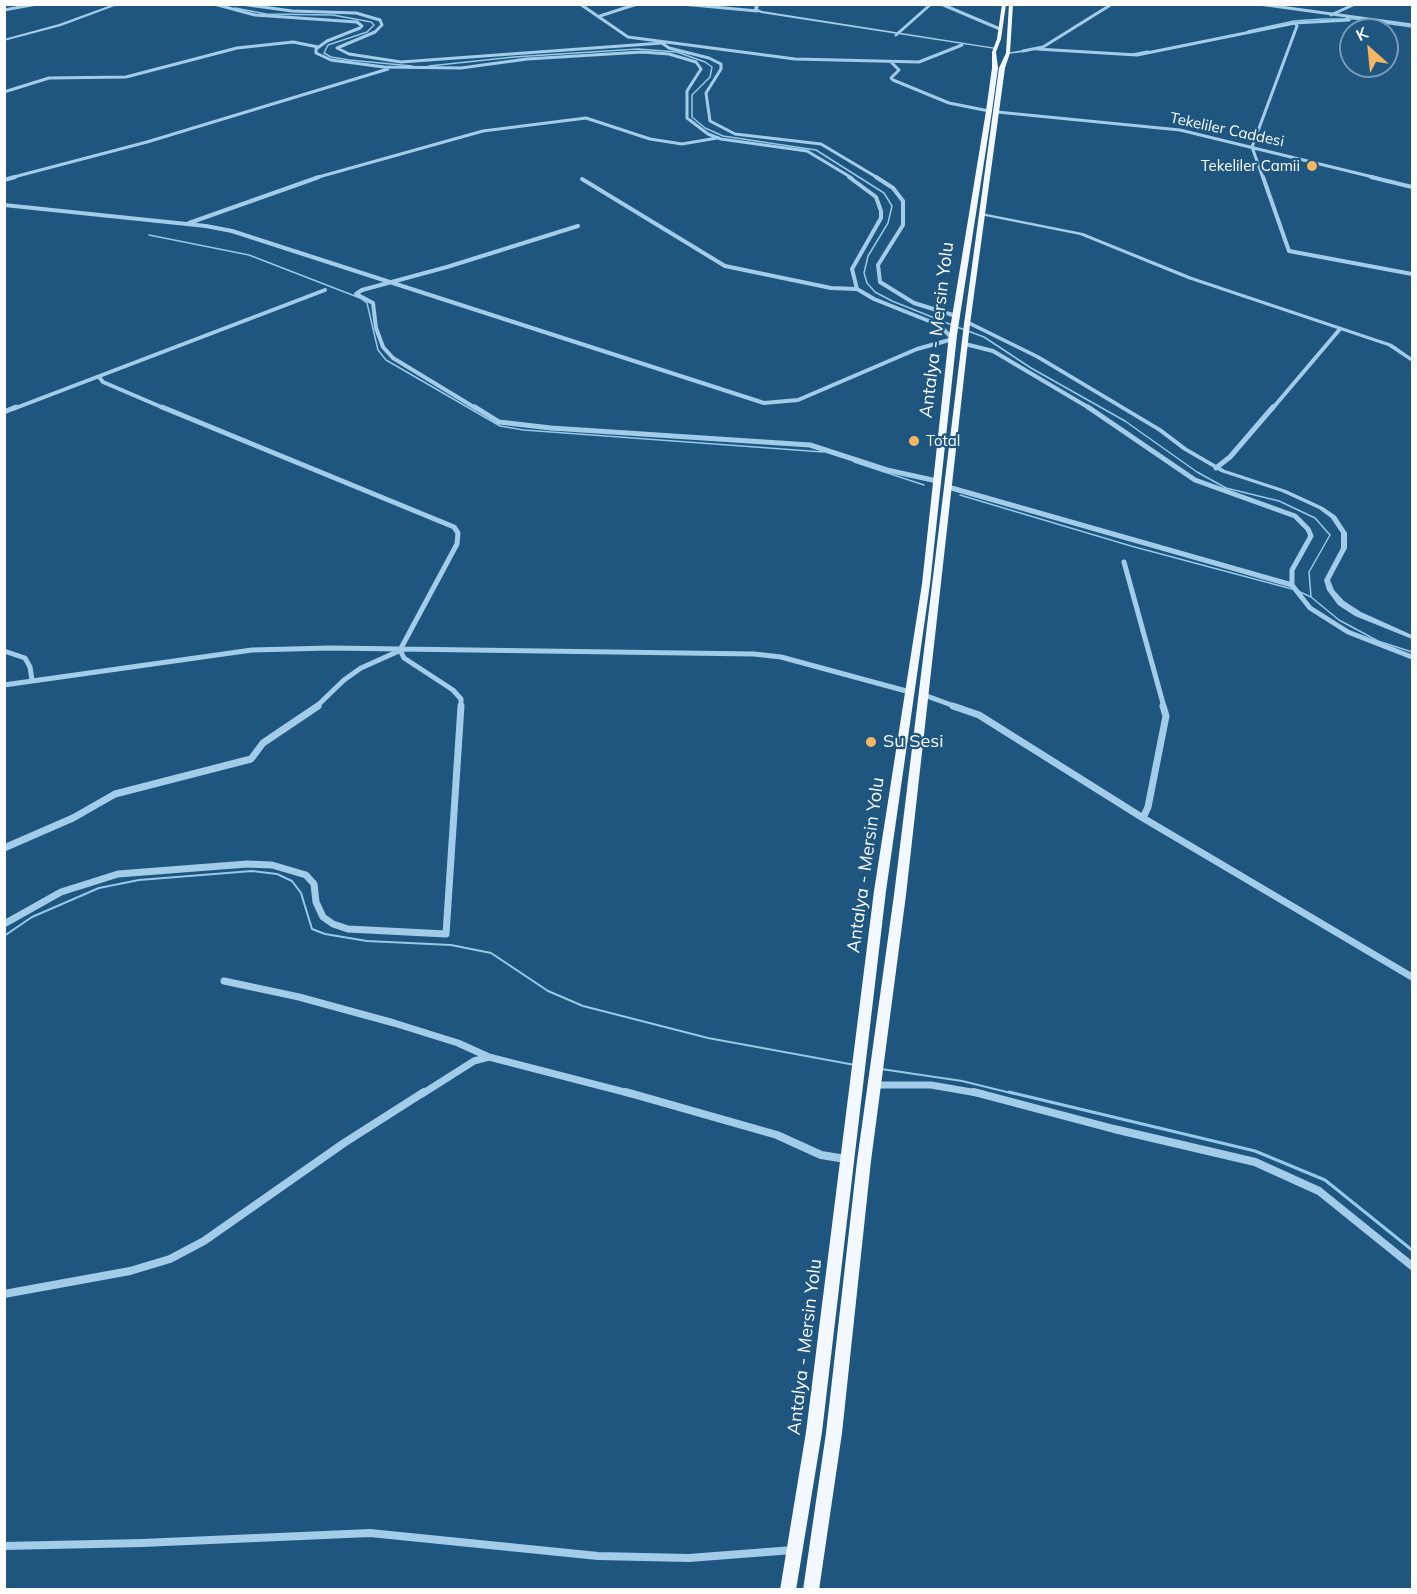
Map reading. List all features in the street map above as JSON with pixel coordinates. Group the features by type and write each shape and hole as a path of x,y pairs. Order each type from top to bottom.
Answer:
{"highway":[{"name":"Antalya - Mersin Yolu","path":"788,1590 797,1550 814,1432 880,891 926,584 953,337 989,111 995,68 994,50 1004,4"},
{"name":"Antalya - Mersin Yolu","path":"811,1590 834,1433 874,1082 900,895 967,323 1002,68 1008,51 1011,4"},
{"path":"994,50 1008,51"},
{"path":"910,692 924,695"}],"street":[{"path":"4,10 37,4"},
{"path":"4,40 60,25 119,4"},
{"path":"4,92 49,78 136,75 177,67 237,48 293,42 318,47 362,26 357,22 339,19 245,13 214,4"},
{"path":"241,4 292,11 356,13 380,20 382,25 375,32 337,48 340,52 349,54 401,62 662,43 681,43 795,59 919,62 962,45"},
{"path":"579,4 600,16 624,35 662,43 664,46 709,58 721,64 722,69 706,93 708,117 715,125 726,131 747,136 821,144 834,150 893,189 903,201 903,225 878,265 880,282 914,303 956,318"},
{"path":"600,16 637,4"},
{"path":"682,4 757,11 994,50"},
{"path":"757,11 758,4"},
{"path":"896,35 932,4"},
{"path":"941,4 1000,29"},
{"path":"1037,49 1112,4"},
{"path":"1259,4 1413,25"},
{"path":"1331,15 1355,4"},
{"path":"946,7 956,5"},
{"path":"1160,48 1285,21 1340,16"},
{"path":"1008,51 1037,49 1137,55 1295,23 1347,20 1347,17"},
{"path":"1295,23 1297,26 1252,147 1289,251 1413,274"},
{"path":"318,47 316,53 325,58 392,68 461,68 527,59 615,53 669,54 696,62 700,66 699,74 687,91 687,118 717,137"},
{"path":"891,62 899,70 891,78 893,80 949,103 989,111"},
{"path":"4,180 147,142 392,68"},
{"name":"Tekeliler Caddesi","path":"997,112 1172,129 1413,187"},
{"path":"187,224 333,172 483,130 586,118 650,139 682,144 717,137 807,151 823,159 876,197 881,211 880,218 852,269 857,289"},
{"path":"582,179 725,266 831,288 857,289 881,302 939,325 953,337"},
{"path":"4,206 187,224 232,231 764,403 798,400 917,348 953,337"},
{"path":"982,214 1081,234 1190,278 1390,345 1413,360"},
{"path":"578,226 355,293 373,303 376,328 383,347 400,363 499,422 551,428 810,445 887,470 937,481"},
{"path":"4,412 325,290"},
{"path":"967,323 1017,346 1110,400 1216,468 1245,480 1284,491 1321,508 1334,517 1344,533 1344,548 1327,580 1331,590 1341,603 1358,614 1413,637"},
{"path":"1216,468 1230,457 1340,329"},
{"path":"965,341 993,351 1108,419 1196,480 1294,516 1308,529 1311,537 1292,570 1292,585"},
{"path":"4,848 73,818 115,794 251,759 263,743 307,715 344,680 361,668 400,650 459,537 454,527 260,449 103,382 99,377"},
{"path":"948,487 1292,585 1310,608 1348,632 1413,657"},
{"path":"1124,562 1166,716 1148,807 1143,818"},
{"path":"4,685 252,650 400,650 754,654 781,657 910,692"},
{"path":"4,924 61,892 118,874 247,864 272,865 306,875 314,884 316,902 323,916 333,924 348,929 446,934 458,775 461,699 453,690 404,658 400,650"},
{"path":"4,651 25,658 30,667 32,680"},
{"path":"924,695 979,715 1143,818 1413,977"},
{"path":"224,981 299,997 394,1023 458,1043 489,1057 664,1102 777,1135 821,1155 848,1159"},
{"path":"4,1293 81,1281 170,1259 204,1240 344,1143 474,1061 489,1057"},
{"path":"874,1082 931,1085 990,1095 1114,1129 1255,1162 1319,1191 1413,1266"},
{"path":"4,1546 142,1543 370,1533 598,1556 689,1558 797,1550"}],"waterway":[{"path":"235,8 266,14 333,15 371,22 374,25 367,32 328,45 324,53 331,57 349,60 412,66"},
{"path":"1248,31 1294,21 1323,19 1355,19 1412,27"},
{"path":"429,66 514,57 638,49 677,52 705,62 712,67 710,77 692,95 692,117 705,128 723,136 816,150 884,193 892,206 888,223 868,256 864,273 867,283 875,292 892,301 952,325"},
{"path":"1133,54 1148,51"},
{"path":"149,235 249,255 360,298 367,303 378,350 386,360 500,426 524,430 823,452"},
{"path":"957,327 984,337 1031,368 1125,421 1197,472 1226,488 1279,501 1315,518 1330,535 1309,572 1311,597"},
{"path":"854,462 924,485"},
{"path":"960,495 1131,546 1292,589"},
{"path":"1298,591 1311,597"},
{"path":"1311,597 1339,620 1378,641 1412,652"},
{"path":"4,936 32,917 99,888 139,880 252,871 277,874 292,881 301,893 312,929 325,934 367,941 451,945 491,953 548,991 583,1006 708,1038 855,1065"},
{"path":"881,1069 962,1081 1015,1094"},
{"path":"1009,1092 1255,1151 1325,1180 1412,1250"}],"place":[{"name":"Tekeliler Camii","path":"1312,166"},
{"name":"Total","path":"914,441"},
{"name":"Su Sesi","path":"871,742"}]}
